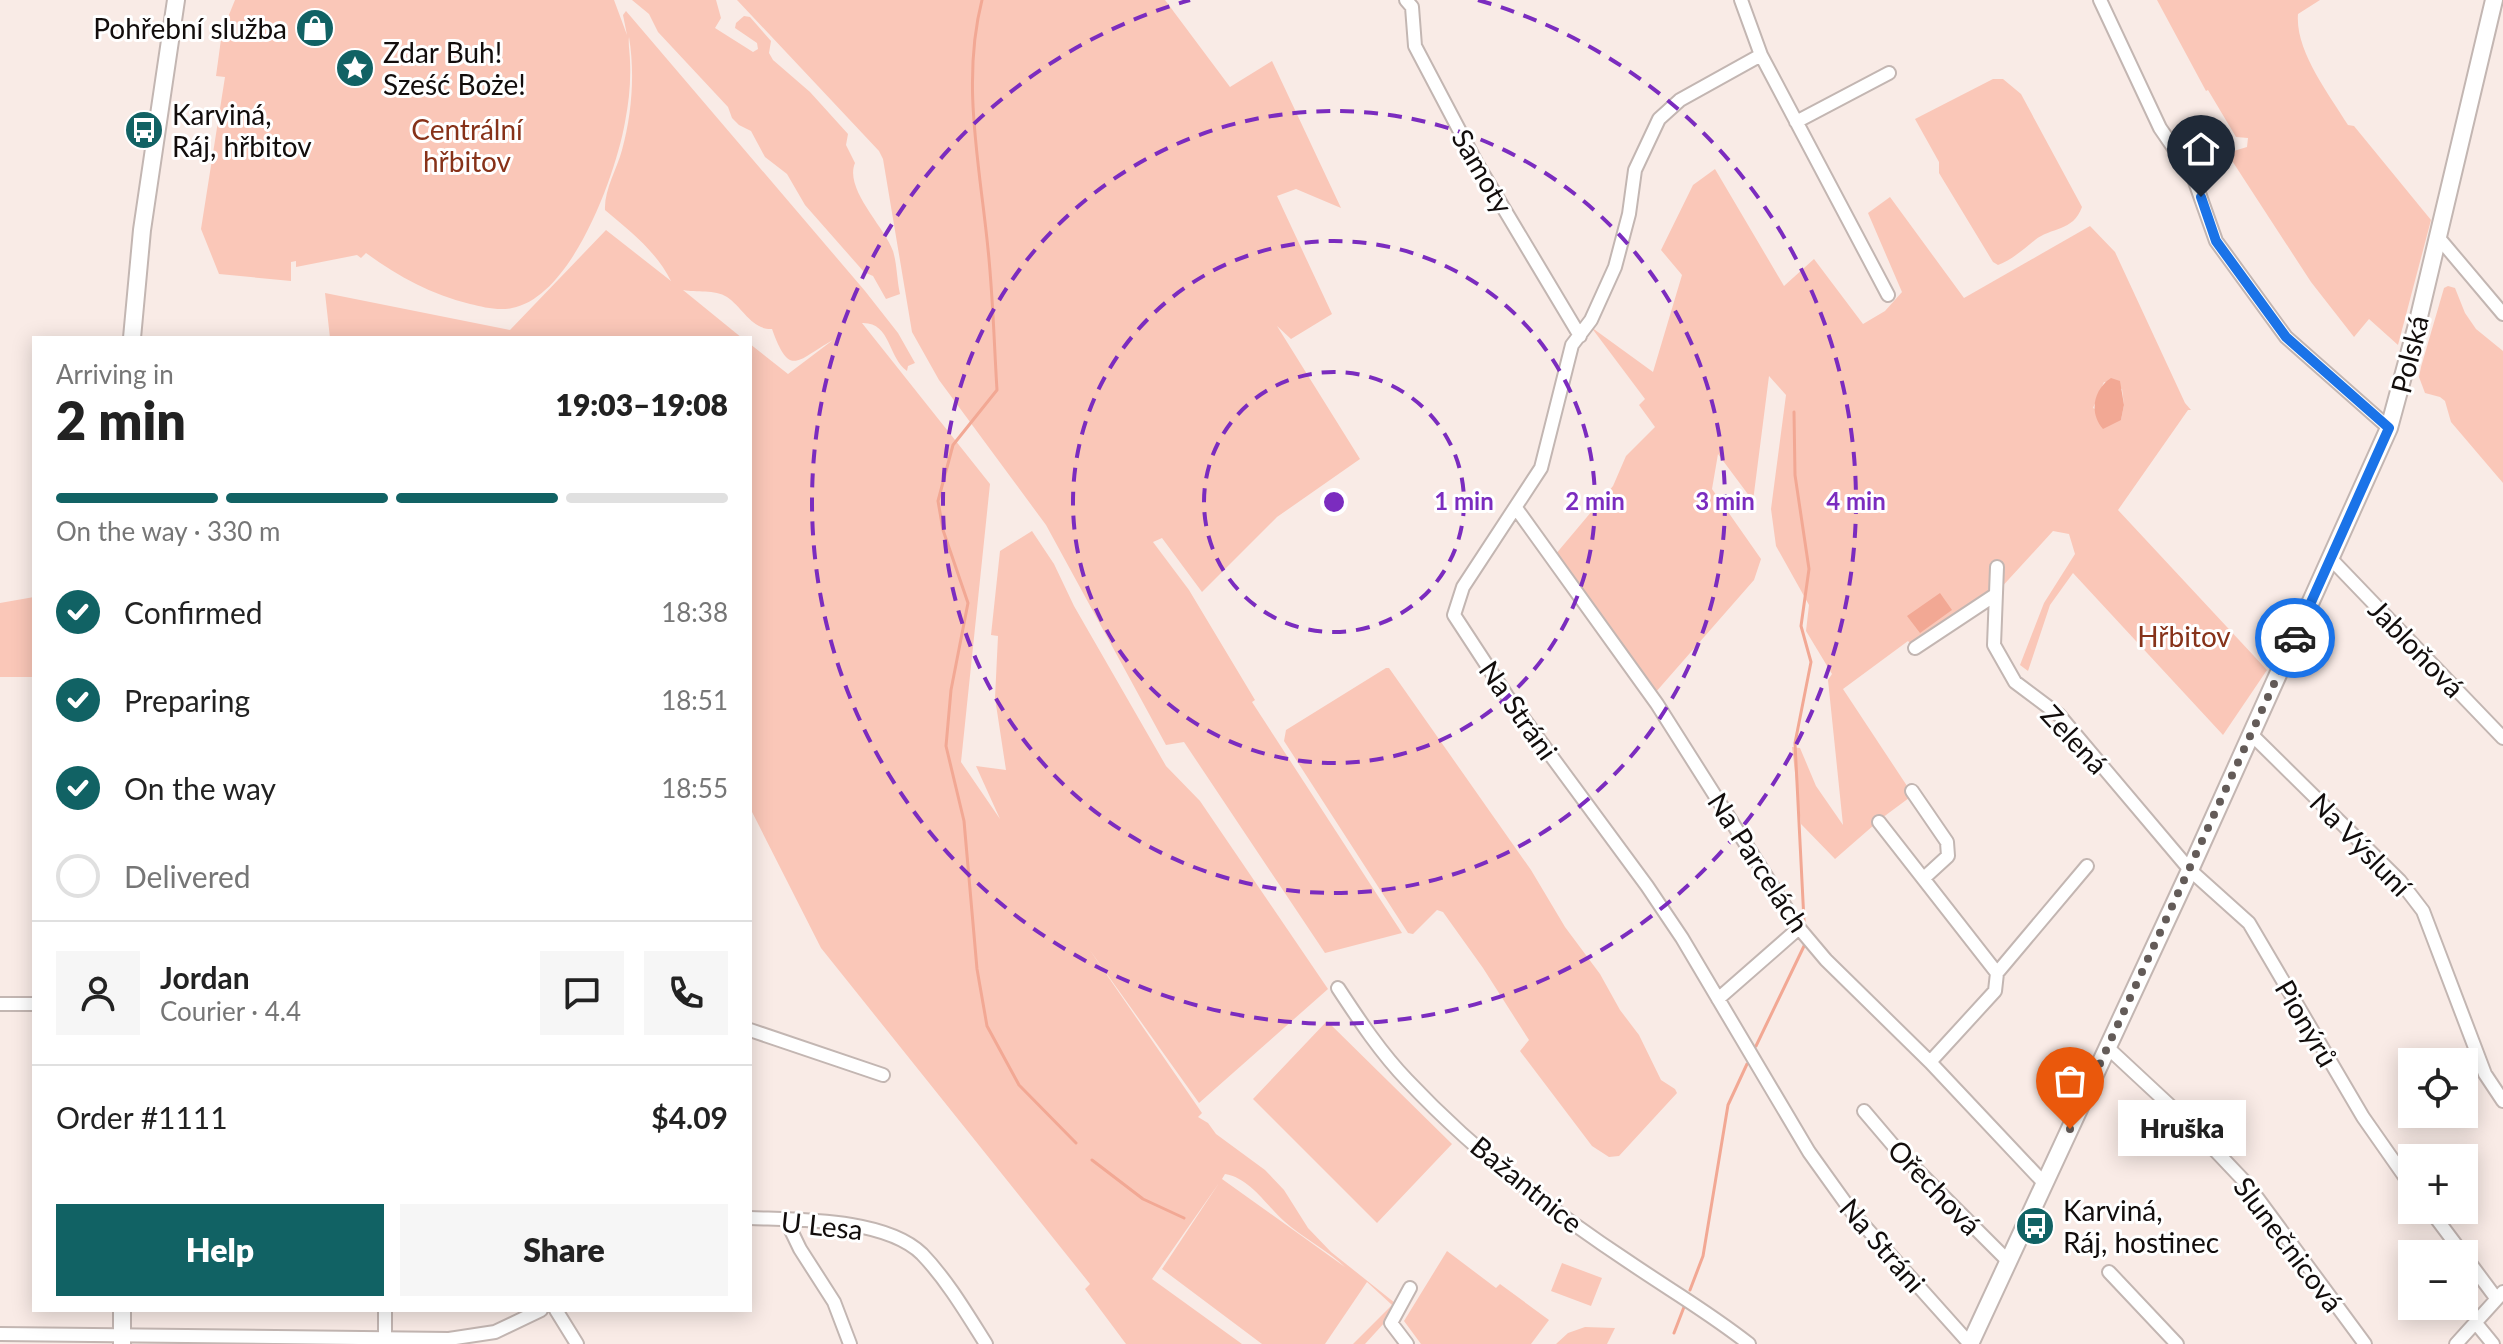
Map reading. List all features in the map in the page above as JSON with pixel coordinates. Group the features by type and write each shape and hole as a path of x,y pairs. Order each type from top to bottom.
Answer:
{"street":[{"path":"132,336 142,230 176,0"},
{"name":"Samoty","path":"1406,0 1412,7 1415,46 1476,162 1580,336"},
{"path":"1741,0 1761,55 1888,295"},
{"path":"2100,0 2160,128 2193,176 2216,241 2286,337 2389,428"},
{"name":"Polská","path":"1970,1344 2252,735 2389,428 2398,403 2496,10"},
{"name":"Na Stráni","path":"1761,55 1680,100 1659,119 1635,170 1629,214 1615,267 1591,320 1572,345 1541,468 1463,587 1454,615 1507,696 1647,886 1809,1152 1852,1212 1970,1344"},
{"path":"1796,122 1889,73"},
{"path":"2438,237 2503,314"},
{"name":"Na Parcelách","path":"1516,508 1657,704 1799,928 1826,960 1930,1062 2044,1183"},
{"name":"Jabloňová","path":"2331,559 2503,738"},
{"name":"Zelená","path":"1997,567 1994,645 2015,682 2059,715 2190,870"},
{"path":"1915,648 1995,595"},
{"name":"Na Výsluní","path":"2252,735 2400,881 2423,911 2485,1074 2503,1101"},
{"path":"1912,791 1947,842 1948,856 1924,878"},
{"path":"1879,822 1997,973"},
{"path":"1930,1062 1995,991 1997,973 2087,866"},
{"name":"Pionýrů","path":"2190,870 2249,923 2363,1117 2398,1167"},
{"path":"1718,999 1799,928"},
{"name":"Bažantnice","path":"1338,988 1407,1080 1491,1158 1628,1261 1706,1310 1749,1344"},
{"path":"0,1004 32,1004"},
{"path":"752,1031 883,1075"},
{"name":"Slunečnicová","path":"2107,1047 2193,1127 2247,1184 2365,1344"},
{"name":"Ořechová","path":"1864,1111 1898,1151 2008,1261"},
{"name":"U Lesa","path":"752,1218 847,1224 886,1233 920,1252 986,1344"},
{"path":"786,1220 800,1249 834,1302 850,1344"},
{"path":"2441,1224 2453,1240"},
{"path":"2456,1344 2500,1295 2478,1271"},
{"path":"2109,1272 2177,1344"},
{"path":"1407,1344 1391,1323 1410,1288"},
{"path":"122,1312 122,1340"},
{"path":"385,1312 385,1342"},
{"path":"0,1334 122,1340 385,1342 449,1339 495,1332 537,1312"},
{"path":"557,1312 577,1344"},
{"path":"2475,1322 2493,1344"}],"green space":[{"name":"Centrální hřbitov","path":"235,0 614,0 627,35 623,15 626,11 898,333 915,363 908,366 907,371 879,328 862,323 990,484 961,762 1000,819 976,766 1006,770 995,698 998,636 991,635 1000,551 1032,531 1054,564 1074,606 1166,766 1200,801 1328,989 1199,1103 1089,949 1202,1113 1198,1117 1265,1170 1284,1190 1308,1228 1331,1252 1395,1303 1386,1321 1365,1344 1353,1344 1392,1305 1367,1282 1325,1344 1262,1344 1162,1269 1219,1183 1152,1279 1242,1344 1126,1344 1085,1289 1090,1284 821,948 752,812 752,346 788,374 833,340 803,358 790,360 778,345 772,329 753,322 727,297 683,290 740,336 330,336 325,293 510,330 606,230 671,281 650,251 605,210 630,108 632,65 629,37 629,99 620,144 601,201 572,258 554,282 534,299 512,308 470,304 428,290 366,253 361,258 357,255 296,267 296,261 291,262 291,281 219,274 201,229 225,77 216,76 222,32","holes":["1225,1174 1242,1181 1291,1227 1345,1267 1222,1179"]},
{"path":"632,0 716,0 721,18 715,28 753,52 758,49 757,43 735,28 744,16 750,17 771,41 769,53 773,60 810,92 848,134 846,145 855,163 855,184 893,251 900,294 886,299 873,276 864,272 805,205 787,174 765,157 751,131 732,118 728,107 658,32 649,14"},
{"path":"737,0 1165,0 1230,87 1272,61 1341,208 1296,189 1277,196 1332,314 1291,339 1277,326 1360,459 1277,517 1202,592 1162,538 1153,542 1189,590 1255,700 1252,702 1402,933 1325,953 1184,742 1166,745 1046,525 939,380 912,332 883,159 879,151"},
{"path":"2157,0 2320,0 2298,14 2307,57 2348,125 2354,126 2431,220 2398,345 2369,319 2354,337 2311,282 2227,153 2247,147 2248,138 2236,137 2206,91"},
{"path":"1993,79 2003,79 2021,94 2082,207 2073,221 2041,236 1998,265 1993,262 1939,173 1939,162 1915,119"},
{"name":"Hřbitov","path":"1715,169 1784,286 1814,259 1863,324 1885,311 1902,292 1868,213 1890,197 1964,298 2090,226 2115,252 2191,410 2188,410 2118,510 2267,670 2223,735 2073,573 2050,605 2028,671 2020,665 2044,603 2075,554 2069,534 2053,531 1998,591 1912,645 1908,641 1843,689 1913,795 1835,859 1801,824 1792,747 1800,748 1816,786 1843,825 1828,680 1832,674 1806,631 1809,605 1776,546 1771,509 1786,395 1769,376 1753,501 1718,454 1712,489 1761,559 1754,580 1655,693 1555,555 1613,486 1626,456 1655,427 1639,405 1645,399 1591,327 1653,372 1682,275 1661,250 1693,185","holes":["2104,382 2122,389 2124,405 2121,420 2093,408"]},
{"path":"2444,288 2455,288 2465,313 2476,329 2503,351 2503,483 2451,422 2445,401 2425,393 2419,377"},
{"path":"32,597 32,677 0,677 0,603"},
{"path":"1389,668 1531,870 1565,927 1639,1035 1661,1080 1677,1093 1619,1156 1609,1157 1592,1146 1520,1051 1529,1040 1443,912 1437,910 1413,934 1408,933 1284,741 1286,730"},
{"path":"1327,1021 1452,1144 1377,1223 1253,1099"},
{"path":"1447,1251 1496,1288 1500,1284 1549,1320 1531,1344 1421,1344 1404,1321"},
{"path":"1562,1263 1602,1278 1591,1306 1551,1291"},
{"path":"1585,1327 1615,1328 1607,1344 1556,1344 1568,1333"}],"shaded area":[{"path":"2111,378 2120,381 2124,405 2121,420 2103,429 2096,416 2095,402 2100,389"},
{"path":"1940,593 1952,610 1920,633 1907,616"}],"waterway":[{"path":"982,0 973,62 974,124 990,267 997,390 953,445 938,501 943,530 968,603 951,690 946,746 964,821 977,969 987,1026 1019,1085 1076,1143"},
{"path":"1794,412 1795,475 1809,569 1801,626 1811,662 1795,743 1804,921"},
{"path":"1756,1046 1805,944"},
{"path":"1690,1290 1703,1256 1728,1105 1747,1064"},
{"path":"1092,1160 1143,1199 1184,1218"},
{"path":"1674,1333 1684,1307"}],"way so far":[{"path":"2070,1129 2295,638"}],"place":[{"name":"Pohřební služba","path":"315,28"},
{"name":"Zdar Buh! Sześć Boże!","path":"355,68"},
{"name":"Karviná, Ráj, hřbitov","path":"144,130"},
{"name":"Hruška","path":"2070,1129"},
{"name":"Karviná, Ráj, hostinec","path":"2035,1226"}],"route":[{"path":"2201,197 2216,241 2286,337 2389,428 2295,638"}]}
